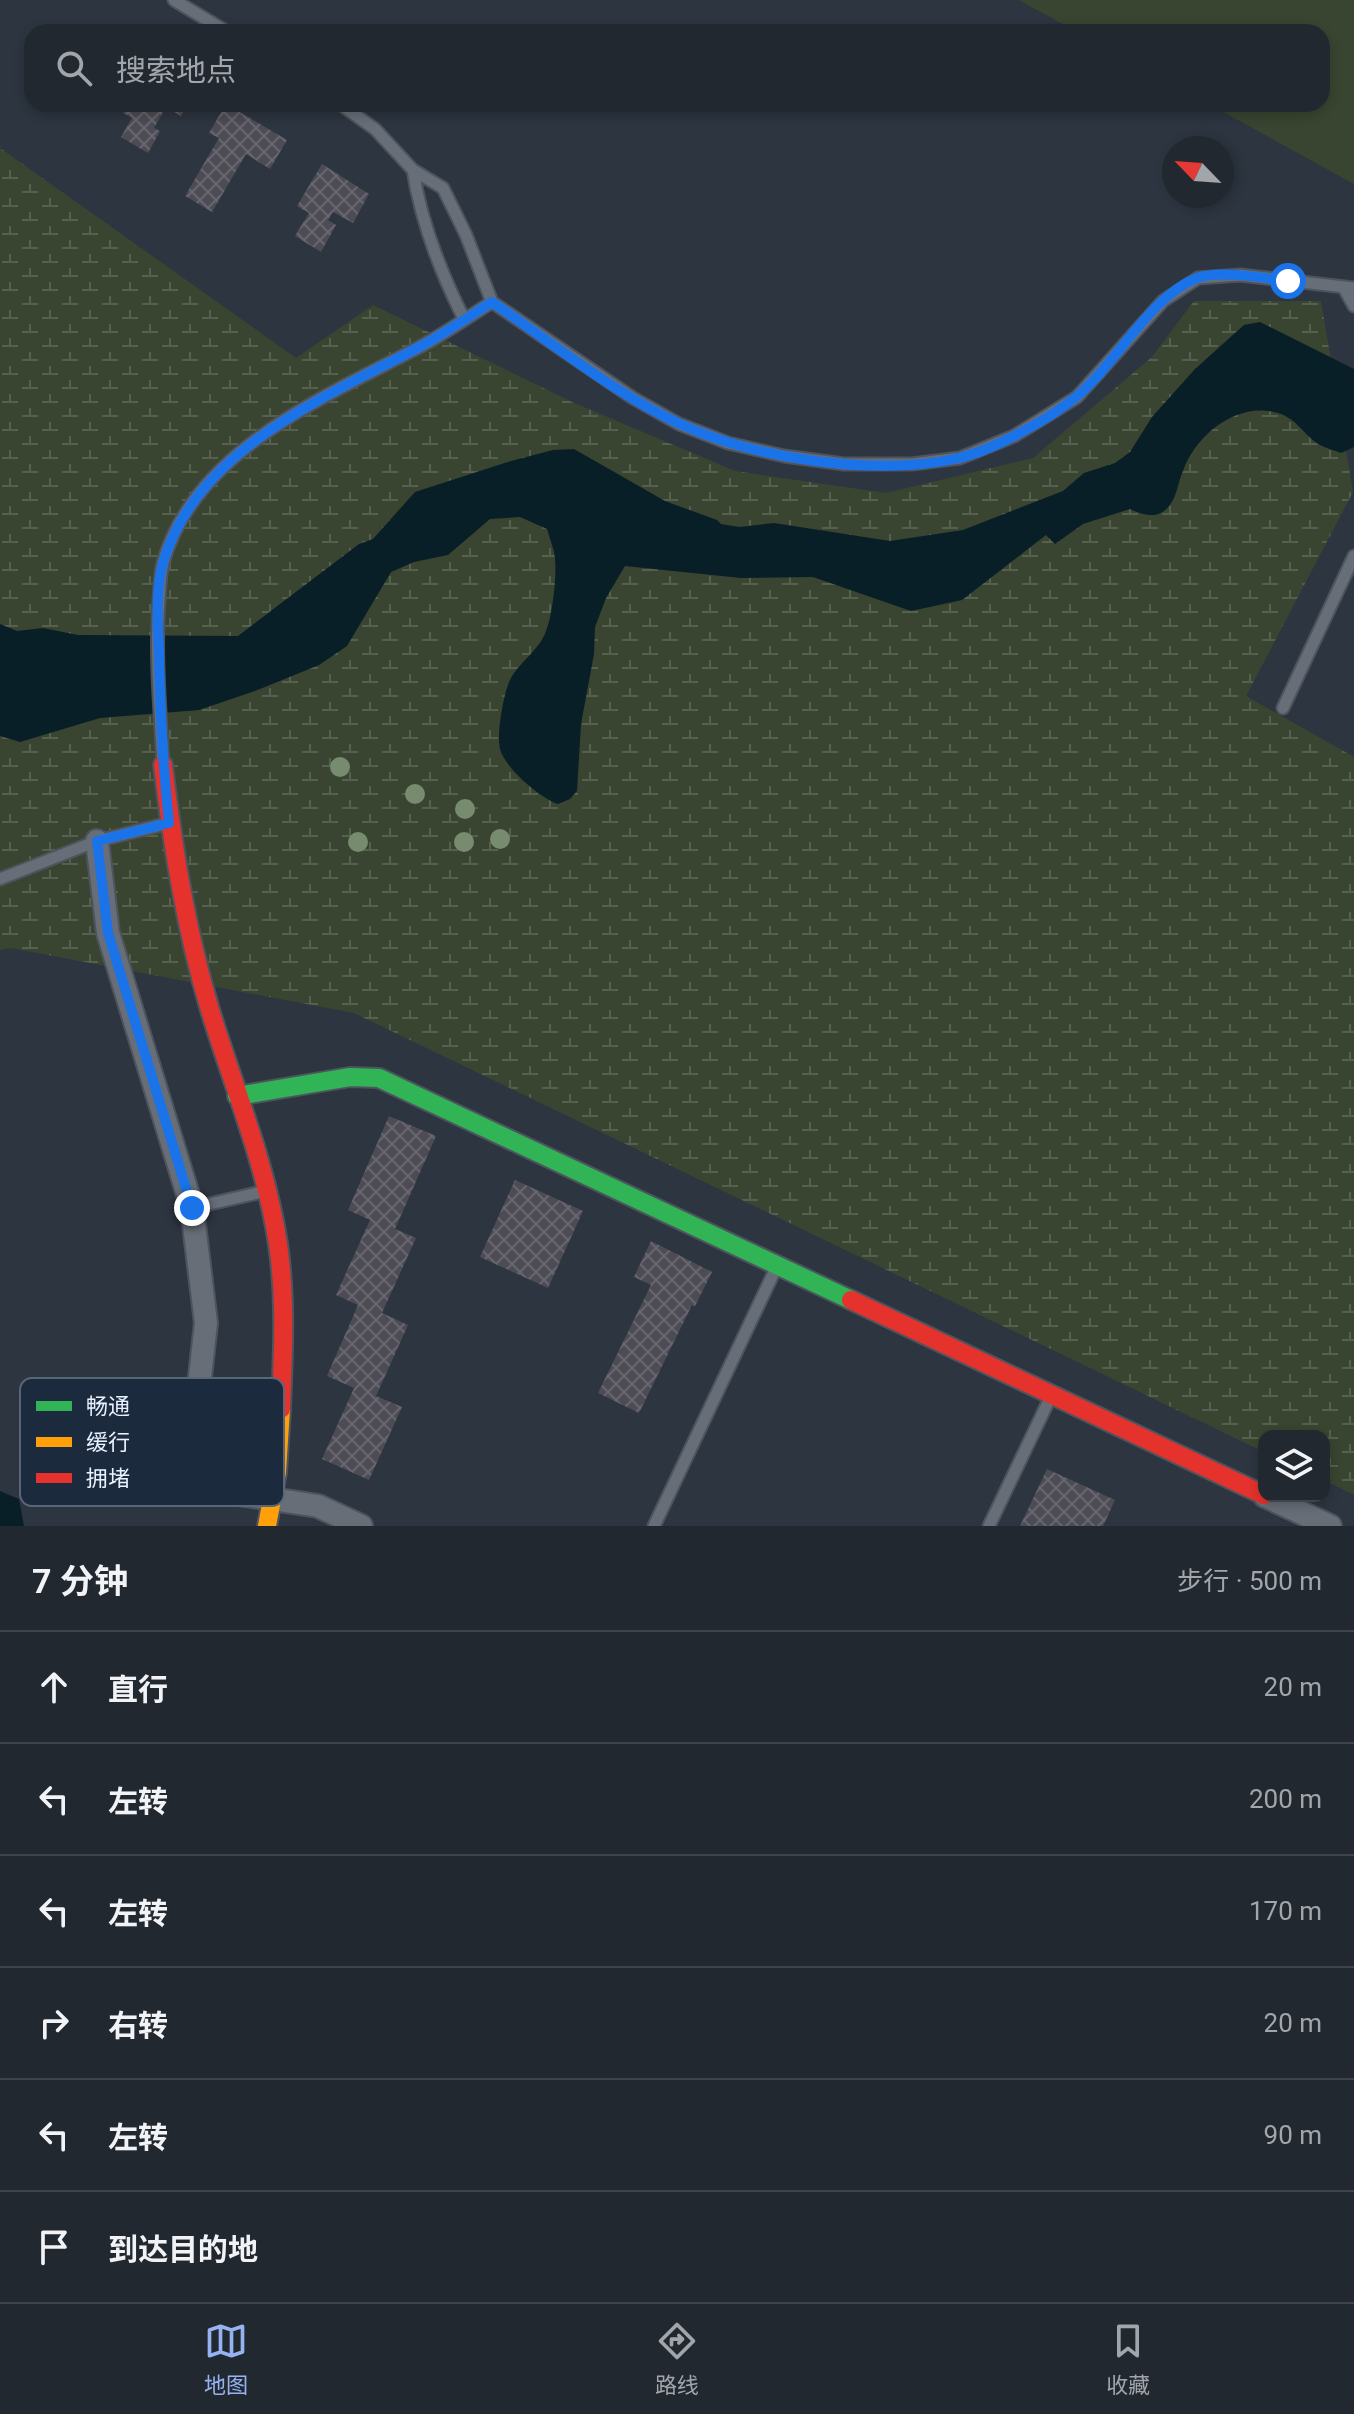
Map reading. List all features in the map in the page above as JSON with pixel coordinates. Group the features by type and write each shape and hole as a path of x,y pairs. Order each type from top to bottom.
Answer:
{"street":[{"path":"163,765 169,823 201,980 266,1191 278,1242 284,1321 281,1378"},
{"path":"97,841 108,933 192,1208 206,1323 200,1378"},
{"path":"237,1096 350,1077 379,1078 1258,1493"},
{"path":"284,1500 318,1506 361,1526"},
{"path":"1278,1502 1326,1525"},
{"path":"267,1526 273,1506"}],"lane":[{"path":"174,0 214,24"},
{"path":"351,112 375,129 413,170 443,188 466,235 492,302 633,398 679,424 728,443 784,456 844,464 912,464 960,458 1014,436 1077,397 1163,301 1198,278 1240,275 1349,288 1354,306"},
{"path":"413,170 419,210 442,275 464,319"},
{"path":"163,765 158,619 162,565 176,528 195,499 265,432 306,406 428,342 492,302"},
{"path":"1283,708 1354,556"},
{"path":"0,879 97,841 169,823"},
{"path":"192,1208 266,1191"},
{"path":"654,1526 777,1266"},
{"path":"989,1526 1051,1396"}],"green space":[{"path":"1019,0 1354,0 1354,184 1224,112 1330,112 1330,24 1062,24"},
{"path":"0,148 296,358 373,305 572,402 735,471 886,493 1033,458 1152,357 1194,301 1321,301 1353,492 1246,696 1354,757 1354,1495 1330,1483 1330,1430 1258,1430 1258,1449 354,1013 11,948 0,950"}],"water":[{"path":"1260,322 1354,369 1354,447 1341,453 1324,447 1287,417 1274,412 1245,412 1231,417 1197,446 1183,471 1172,502 1165,510 1155,515 1130,509 1083,524 1055,544 1046,535 962,600 911,611 813,577 741,578 625,566 606,598 595,627 594,654 581,724 577,791 570,799 558,804 517,775 499,746 501,716 508,686 543,638 554,592 555,560 547,529 520,517 490,519 448,555 414,562 391,572 347,646 319,665 199,710 100,718 20,742 0,736 0,624 17,631 43,628 78,635 238,636 359,544 373,539 415,492 553,450 574,449 665,501 721,524 739,527 774,523 890,541 963,530 1063,491 1084,473 1115,463 1130,452 1152,417 1195,369 1244,325"},
{"path":"0,1491 19,1499 24,1526 0,1526"}],"building":[{"path":"163,112 154,128 160,131 148,153 121,137 132,118 123,113"},
{"path":"221,112 240,112 287,140 270,169 246,154 212,212 185,196 219,138 209,133"},
{"path":"322,164 369,194 353,223 333,212 328,220 336,225 321,252 295,236 309,213 297,206"},
{"path":"389,1116 436,1136 395,1229 416,1238 382,1313 408,1325 376,1396 402,1407 369,1480 322,1459 354,1388 327,1376 358,1305 336,1295 370,1220 348,1210"},
{"path":"515,1180 583,1211 548,1288 480,1257"},
{"path":"651,1241 712,1272 695,1306 692,1305 639,1413 598,1393 651,1285 634,1277"},
{"path":"1047,1469 1115,1500 1103,1526 1020,1526"}],"traffic: fast":[{"path":"237,1096 350,1077 379,1078 851,1300"}],"traffic: slow":[{"path":"267,1526 271,1506"}],"traffic: jam":[{"path":"163,765 176,858 194,950 210,1010 258,1155 273,1214 282,1285 282,1378"},
{"path":"851,1300 1258,1492"}],"route":[{"path":"192,1208 108,933 97,841 169,823 160,699 158,619 162,565 176,528 195,499 265,432 306,406 428,342 492,302 633,398 679,424 728,443 784,456 844,464 912,464 960,458 1014,436 1077,397 1163,301 1198,278 1240,275 1288,281"}]}
